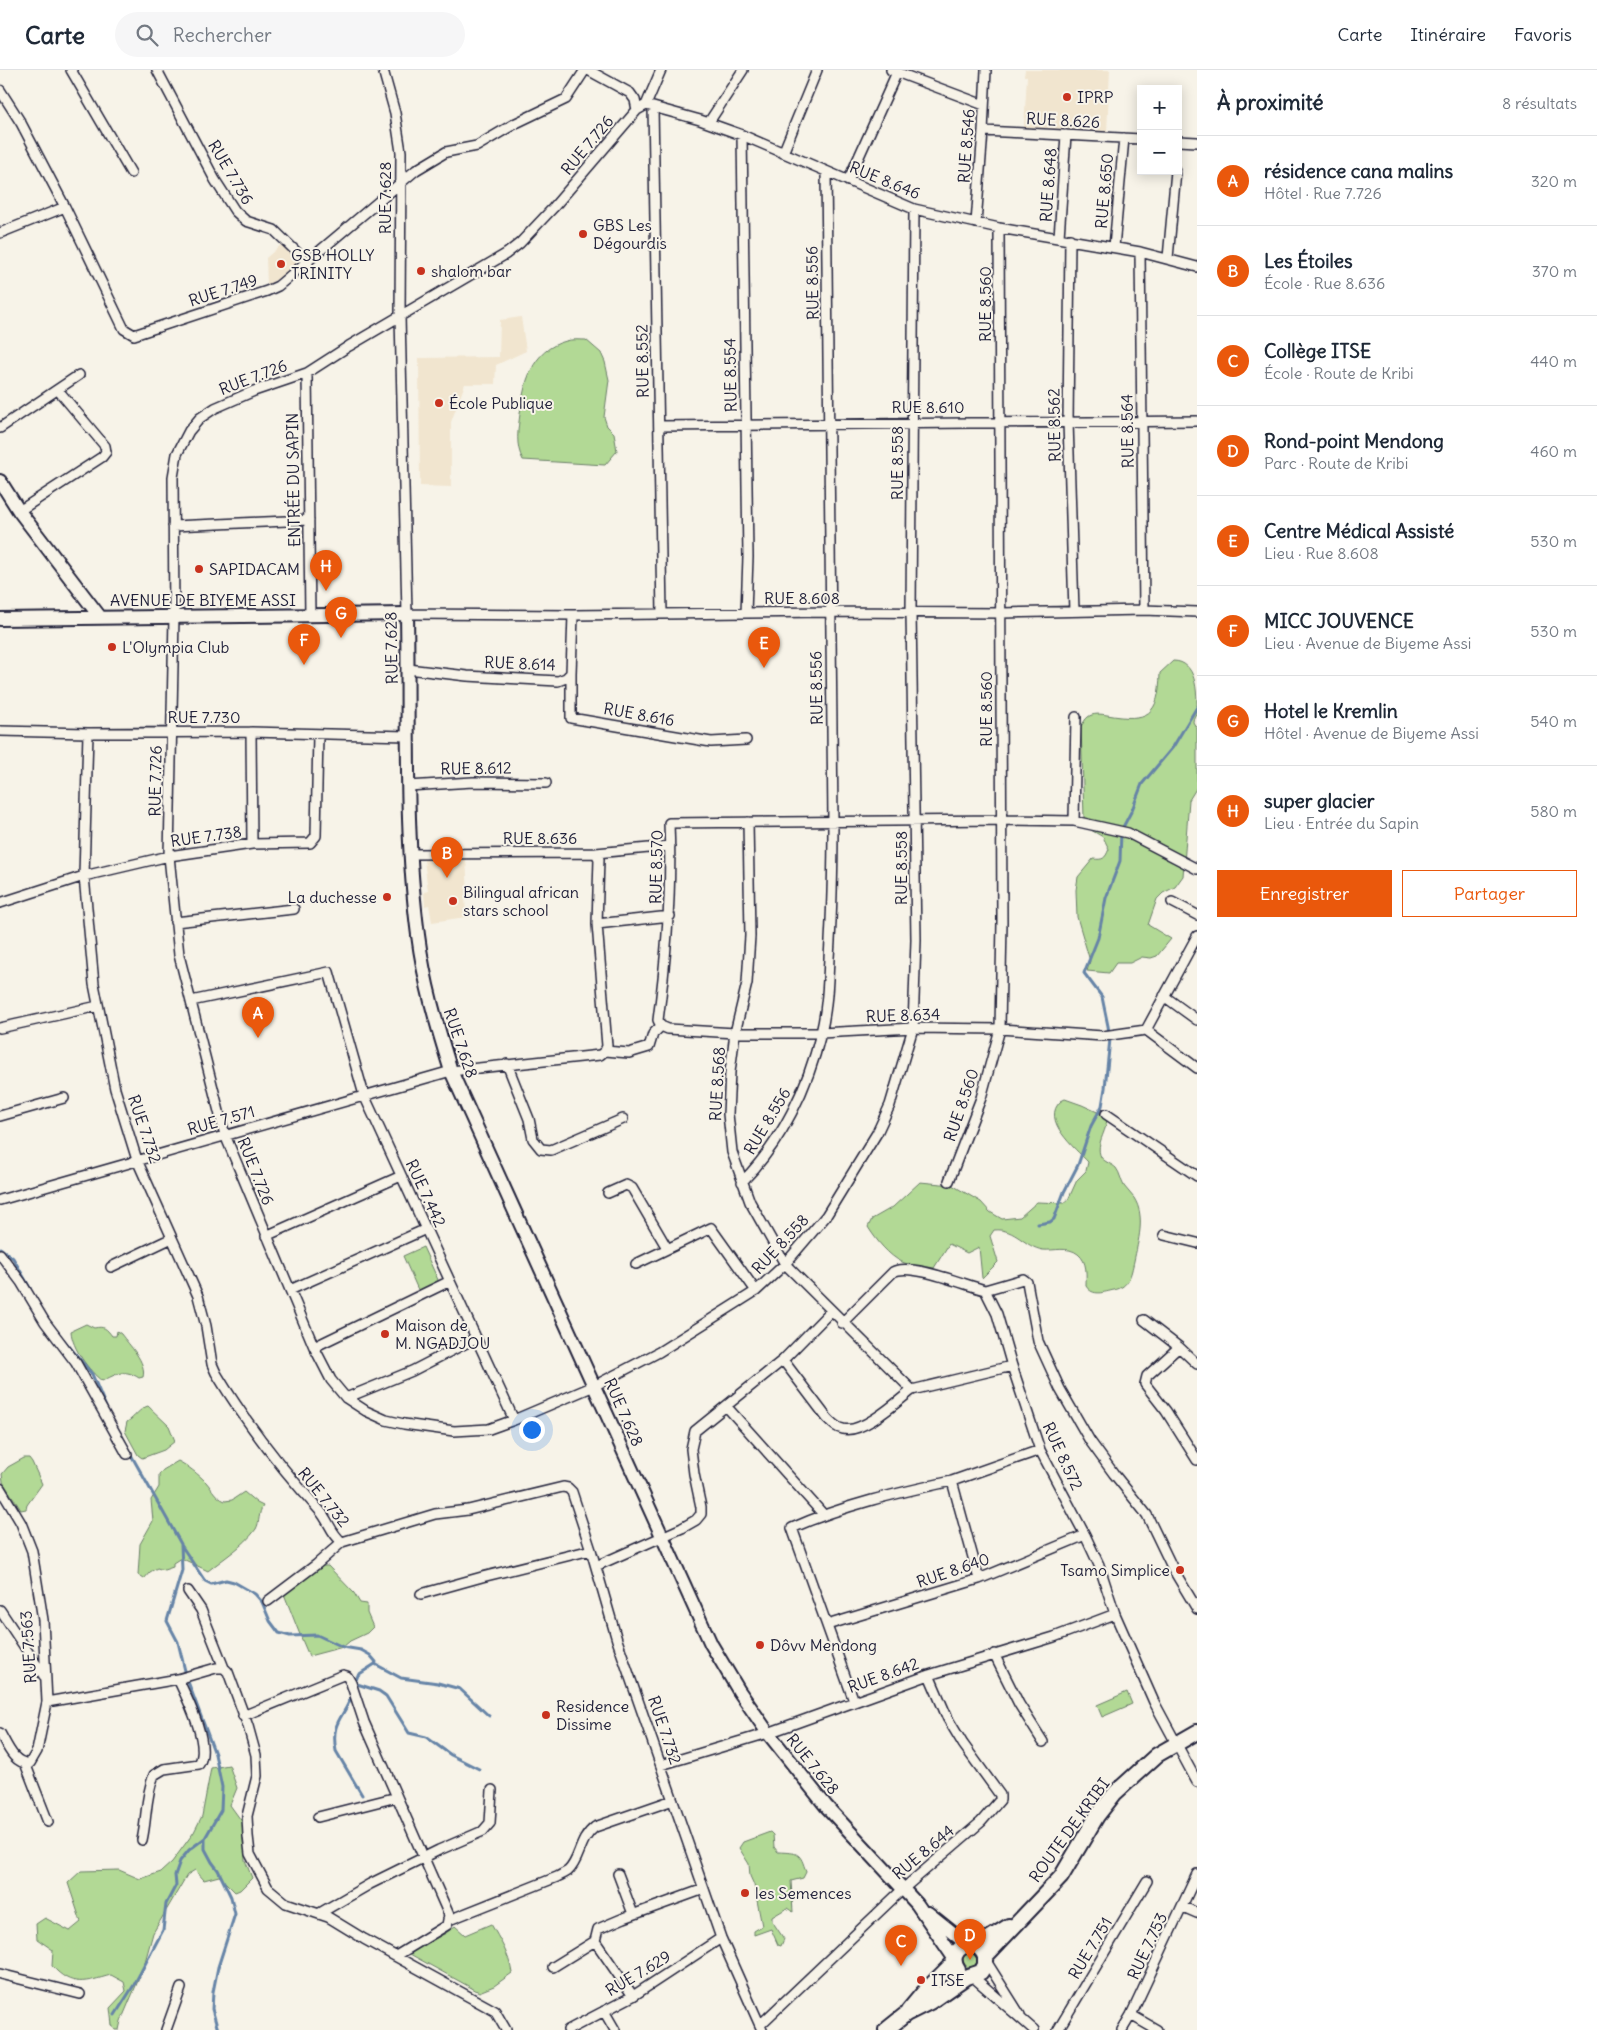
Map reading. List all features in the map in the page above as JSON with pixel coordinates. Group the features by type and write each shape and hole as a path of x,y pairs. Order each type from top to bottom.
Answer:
{"main road":[{"path":"0,482 19,511 100,617"},
{"name":"AVENUE DE BIYEME ASSI","path":"0,619 407,614"},
{"name":"RUE 7.628","path":"407,614 409,854 418,937 429,999 451,1071 711,1644 768,1733 826,1806 917,1904 979,1952"},
{"name":"ROUTE DE KRIBI","path":"886,2030 906,2014 930,2002 969,1976 981,1972 979,1952 1003,1940 1019,1920 1061,1877 1097,1816 1115,1793 1157,1755 1176,1742 1197,1732"},
{"name":"RUE 7.628","path":"917,1904 954,1960"},
{"path":"906,2014 954,1960 959,1949 979,1952"},
{"path":"954,1960 958,1971 969,1976"}],"street":[{"path":"71,70 131,172"},
{"name":"RUE 7.736","path":"157,70 215,180 235,211 246,220 274,230 308,263"},
{"name":"RUE 7.628","path":"383,70 395,113 401,152 400,316 407,614"},
{"path":"587,70 630,93 636,100 637,110 649,106 661,70"},
{"name":"RUE 7.749","path":"0,90 21,123 65,207 124,330 134,335 278,286 308,263 416,170 446,152 477,146 516,123 566,100 587,70"},
{"path":"710,123 744,70"},
{"path":"783,153 817,70"},
{"name":"RUE 8.546","path":"976,223 984,131 986,70"},
{"path":"848,181 896,71 984,105"},
{"name":"RUE 8.646","path":"649,106 710,123 742,135 914,209 999,228 1140,252 1197,267"},
{"name":"RUE 8.552","path":"649,106 659,426 662,614"},
{"name":"RUE 7.726","path":"594,1386 489,1429 454,1431 404,1424 366,1411 346,1398 331,1380 314,1347 225,1135 179,955 169,856 174,617 172,477 177,454 189,431 200,418 232,399 307,373 400,316 490,265 520,243 553,208 637,110"},
{"name":"RUE 8.626","path":"984,131 1137,139"},
{"name":"RUE 8.554","path":"742,135 748,557 746,613"},
{"name":"RUE 8.648","path":"1060,237 1066,135"},
{"name":"RUE 8.650","path":"1114,247 1124,138"},
{"path":"1182,141 1197,142"},
{"name":"RUE 8.556","path":"742,1182 757,1167 792,1114 803,1089 821,1033 827,1000 833,899 833,821 826,172"},
{"path":"1168,258 1176,175"},
{"path":"0,233 65,207"},
{"name":"RUE 8.558","path":"594,1386 659,1352 756,1292 785,1264 826,1216 877,1133 890,1105 913,1028 916,940 916,821 911,612 914,209"},
{"name":"RUE 8.560","path":"949,1181 981,1098 1000,1029 1002,613 999,228"},
{"name":"RUE 8.562","path":"1070,239 1068,422 1074,611"},
{"name":"RUE 8.564","path":"1140,252 1144,610"},
{"name":"ENTRÉE DU SAPIN","path":"307,373 310,616"},
{"path":"0,428 79,375"},
{"path":"19,511 102,457 106,452 105,446 58,390"},
{"name":"RUE 8.610","path":"659,426 912,422 1197,421"},
{"path":"173,526 309,520"},
{"name":"RUE 8.608","path":"407,614 573,616 831,612 1002,613 1144,610 1197,612"},
{"name":"RUE 8.614","path":"408,669 467,676 558,681 566,678 571,673 573,616"},
{"name":"RUE 8.616","path":"571,673 572,718 711,742 746,740"},
{"path":"1074,821 1076,717"},
{"name":"RUE 7.730","path":"0,731 88,734 251,732 407,736"},
{"path":"251,732 252,844"},
{"name":"RUE 7.732","path":"88,734 84,876 94,984 98,1006 115,1088 137,1160 198,1296 206,1326 212,1364 216,1373 272,1456 322,1513 335,1537 342,1542 435,1514 468,1510 563,1487 568,1488 572,1492 592,1550 618,1640 721,1938 761,2028"},
{"name":"RUE 7.738","path":"0,903 84,876 169,856 252,844 310,843 316,836 318,734"},
{"name":"RUE 8.612","path":"408,786 472,782 546,783"},
{"name":"RUE 8.570","path":"662,1026 658,1020 670,916 669,823 1074,821 1128,833 1197,869"},
{"name":"RUE 8.568","path":"748,822 750,936 747,983 735,1033 730,1072 728,1114 732,1152 750,1202 785,1264 842,1323 912,1390"},
{"name":"RUE 8.636","path":"409,854 596,852 670,846"},
{"path":"596,852 599,859 597,924 607,1046 605,1051"},
{"path":"1172,902 1197,915"},
{"path":"175,922 294,909"},
{"path":"597,924 670,916"},
{"path":"1197,936 1146,1030 1197,1068"},
{"name":"RUE 7.442","path":"191,1000 329,972 364,1095 514,1420"},
{"path":"1164,996 1197,1020"},
{"path":"0,1028 98,1006"},
{"path":"451,1071 600,1054 605,1051 629,1053 649,1047 652,1034 662,1026"},
{"name":"RUE 8.634","path":"662,1026 668,1029 735,1033 821,1033 913,1028 1000,1029 1103,1036 1146,1030"},
{"path":"507,1064 528,1119 533,1139 541,1149 551,1150 623,1119"},
{"name":"RUE 7.571","path":"0,1200 451,1071"},
{"path":"0,1116 64,1098"},
{"path":"1106,1114 1197,1176"},
{"path":"266,1236 401,1176"},
{"path":"608,1193 626,1185 632,1188 667,1248"},
{"path":"636,1264 711,1228 756,1292"},
{"path":"290,1290 426,1229"},
{"path":"1164,1235 1197,1243"},
{"path":"111,1267 172,1238"},
{"path":"0,1254 21,1282 45,1322 76,1362 127,1454"},
{"path":"842,1323 898,1269 913,1269 985,1290 1023,1279 1027,1282 1038,1340 1060,1389 1090,1441 1148,1515 1173,1569 1197,1609"},
{"path":"314,1347 450,1281"},
{"name":"RUE 8.572","path":"985,1290 996,1314 1040,1450 1085,1535 1099,1566 1115,1614 1154,1702 1197,1782"},
{"path":"596,1566 696,1520 701,1514 701,1507 691,1449 695,1431 782,1360 831,1311"},
{"path":"1144,1320 1179,1347 1197,1364"},
{"path":"346,1398 412,1371 476,1338"},
{"path":"1179,1347 1147,1376 1145,1384 1166,1411 1197,1460"},
{"path":"782,1360 828,1418 836,1427 844,1430 858,1429 912,1390 1012,1366"},
{"path":"726,1406 823,1514"},
{"path":"854,1701 792,1528 823,1514 882,1496 952,1481 1040,1450"},
{"path":"952,1481 979,1579"},
{"name":"RUE 7.563","path":"0,1488 21,1523 32,1551 43,1620 47,1702 37,1751 30,1763 25,1763"},
{"name":"RUE 8.640","path":"827,1625 979,1579 1085,1535"},
{"path":"268,1601 317,1564 342,1542"},
{"path":"420,1594 592,1550"},
{"path":"188,1591 202,1610 224,1668 228,1672 256,1755 257,1776 247,1816 250,1854 268,1888 286,1904 320,1913 495,2011 506,2030"},
{"path":"0,1610 45,1677"},
{"name":"RUE 8.642","path":"661,1765 768,1733 929,1675 1054,1637 1115,1614"},
{"path":"994,1654 1018,1704 1043,1742"},
{"path":"47,1702 185,1677 216,1668 224,1668"},
{"name":"RUE 8.644","path":"761,2028 903,1889 981,1822 1000,1800 1000,1795 963,1744 948,1719 929,1675"},
{"path":"244,1716 342,1676 348,1676 364,1722 424,1857 449,1920"},
{"path":"142,1840 146,1825 145,1812 154,1776 164,1769 199,1764 203,1755 203,1745 190,1704 185,1677"},
{"path":"0,1733 17,1760 25,1763 48,1822"},
{"path":"320,1913 370,1884 486,1829 490,1824 492,1790"},
{"path":"318,1817 397,1797"},
{"path":"396,1956 446,1925 449,1920 558,1877 568,1870 575,1861 587,1832 595,1826 673,1800"},
{"path":"618,1874 633,1914"},
{"name":"RUE 7.753","path":"1122,2030 1131,2015 1197,1874"},
{"name":"RUE 7.751","path":"1058,2030 1147,1881"},
{"path":"553,1967 595,1941 598,1929 633,1914 704,1889"},
{"path":"1183,1906 1197,1913"},
{"name":"RUE 7.629","path":"568,2030 633,1996 721,1938"},
{"path":"595,1941 633,1996"},
{"path":"979,1952 1005,1988 1023,2019"},
{"path":"0,1974 80,1994"},
{"path":"969,1976 1034,2030"},
{"path":"166,2030 181,1988"},
{"path":"604,2011 615,2030"},
{"path":"1131,2015 1157,2030"}],"shaded area":[{"name":"IPRP","path":"1025,70 1110,70 1107,132 1024,127 1027,76 1024,76"},
{"name":"GSB HOLLY TRINITY","path":"282,244 297,259 295,269 267,285 266,258"},
{"name":"École Publique","path":"521,317 526,351 496,365 495,384 465,384 451,422 451,487 420,486 419,358 499,357 500,320"},
{"path":"466,858 468,894 465,896 466,917 432,922 429,905 425,906 424,892 428,891 424,860"}],"green space":[{"path":"568,340 586,340 601,353 605,362 609,380 604,417 607,426 614,433 617,451 605,465 523,460 519,449 518,432 524,391 531,370 537,360 554,345"},
{"path":"1173,661 1181,662 1187,666 1196,687 1197,711 1193,722 1197,729 1197,787 1189,800 1183,876 1175,887 1163,893 1157,899 1148,925 1171,939 1157,956 1151,958 1142,957 1130,963 1116,963 1109,973 1087,971 1090,961 1077,917 1076,890 1078,877 1093,859 1103,858 1109,849 1103,837 1091,830 1084,817 1081,726 1087,718 1095,714 1132,717 1148,713 1154,707 1157,699 1160,673"},
{"path":"1065,1099 1106,1116 1107,1121 1099,1152 1104,1160 1119,1172 1124,1186 1138,1205 1140,1213 1139,1237 1130,1276 1123,1286 1103,1293 1092,1292 1086,1286 1085,1265 1078,1254 1065,1249 1043,1250 1036,1248 1002,1230 994,1230 990,1236 998,1262 982,1278 979,1247 967,1253 949,1244 934,1268 918,1266 902,1262 892,1256 871,1232 868,1227 872,1219 893,1207 920,1182 952,1185 981,1202 990,1212 1002,1219 1020,1217 1037,1202 1064,1203 1068,1200 1077,1180 1086,1171 1088,1162 1068,1142 1057,1125 1056,1109 1061,1101"},
{"path":"423,1247 439,1282 419,1292 403,1256"},
{"path":"86,1324 94,1328 105,1328 112,1336 116,1336 117,1331 121,1334 140,1360 144,1371 143,1377 139,1378 129,1373 120,1373 102,1381 97,1377 82,1359 72,1338 71,1331"},
{"path":"148,1406 169,1426 175,1441 164,1450 142,1458 138,1455 125,1431 127,1422"},
{"path":"24,1458 29,1458 32,1462 42,1484 26,1509 21,1510 3,1482 2,1474 8,1467"},
{"path":"178,1461 200,1476 216,1495 225,1501 232,1500 244,1492 263,1506 256,1529 246,1541 208,1571 181,1558 173,1563 173,1567 164,1570 157,1568 144,1579 138,1575 140,1544 153,1521 151,1500 159,1487 159,1475 163,1470"},
{"path":"322,1566 328,1566 354,1593 360,1603 367,1604 367,1613 373,1627 367,1633 350,1641 343,1647 309,1656 284,1594"},
{"path":"1127,1692 1132,1704 1102,1717 1097,1705"},
{"path":"229,1765 237,1788 230,1805 243,1823 245,1860 252,1878 240,1890 235,1892 219,1876 204,1880 195,1870 187,1875 153,1933 143,1969 119,2030 115,2030 112,2025 110,2008 126,1991 124,1982 111,1975 86,1981 66,1978 52,1966 53,1950 37,1939 36,1924 45,1918 70,1931 81,1922 68,1883 81,1871 119,1870 140,1879 161,1872 172,1862 194,1832 202,1816 211,1768"},
{"path":"770,1832 773,1835 774,1847 778,1852 795,1853 798,1855 806,1872 803,1878 791,1881 793,1912 787,1908 772,1917 772,1921 784,1939 781,1946 778,1945 771,1929 754,1935 754,1931 762,1926 749,1864 739,1848 743,1842"},
{"path":"491,1924 506,1953 512,1973 494,1986 479,1992 408,1953 446,1933 455,1926 465,1935"},
{"path":"967,1953 973,1953 977,1960 973,1967 967,1967 963,1963 963,1957"}],"waterway":[{"path":"1038,1224 1050,1222 1054,1219 1064,1192 1078,1165 1091,1126 1102,1106 1110,1039 1102,997 1084,973 1098,938 1106,898 1120,861 1121,831 1142,784 1173,747 1197,707"},
{"path":"0,1248 13,1258 30,1288"},
{"path":"63,1339 92,1374 106,1407"},
{"path":"130,1453 181,1544 182,1570 167,1621 178,1642 187,1679 215,1754 222,1787 221,1810 205,1838 205,1849 231,1897 235,1914 218,1967 213,1992 212,2009 218,2030"},
{"path":"181,1545 205,1581 211,1584 226,1580 234,1582 255,1594 262,1602 270,1621 279,1633 290,1636 317,1635 343,1647 361,1650 370,1655 376,1662 375,1664 401,1678 438,1683 460,1689 489,1716"},
{"path":"355,1683 358,1675 375,1664"},
{"path":"354,1683 379,1691 386,1696 409,1733 426,1737 451,1755 479,1769"},
{"path":"352,1694 339,1720 335,1732 335,1741 336,1751 362,1795"},
{"path":"115,2015 134,1985 163,1930 166,1904 176,1885 175,1875 180,1861 189,1850 205,1838"}],"place":[{"name":"IPRP","path":"1067,97"},
{"name":"GBS Les Dégourdis","path":"583,234"},
{"name":"GSB HOLLY TRINITY","path":"281,264"},
{"name":"shalom bar","path":"421,271"},
{"name":"École Publique","path":"439,403"},
{"name":"SAPIDACAM","path":"199,569"},
{"name":"super glacier","path":"326,591"},
{"name":"Hotel le Kremlin","path":"341,638"},
{"name":"L'Olympia Club","path":"112,647"},
{"name":"MICC JOUVENCE","path":"304,665"},
{"name":"Centre Médical Assisté","path":"764,668"},
{"name":"Les Étoiles","path":"447,878"},
{"name":"La duchesse","path":"387,897"},
{"name":"Bilingual african stars school","path":"453,901"},
{"name":"résidence cana malins","path":"258,1038"},
{"name":"Maison de M. NGADJOU","path":"385,1334"},
{"name":"Tsamo Simplice","path":"1180,1570"},
{"name":"Dôvv Mendong","path":"760,1645"},
{"name":"Residence Dissime","path":"546,1715"},
{"name":"les Semences","path":"745,1893"},
{"name":"Rond-point Mendong","path":"970,1960"},
{"name":"Collège ITSE","path":"901,1966"},
{"name":"ITSE","path":"921,1980"}]}
